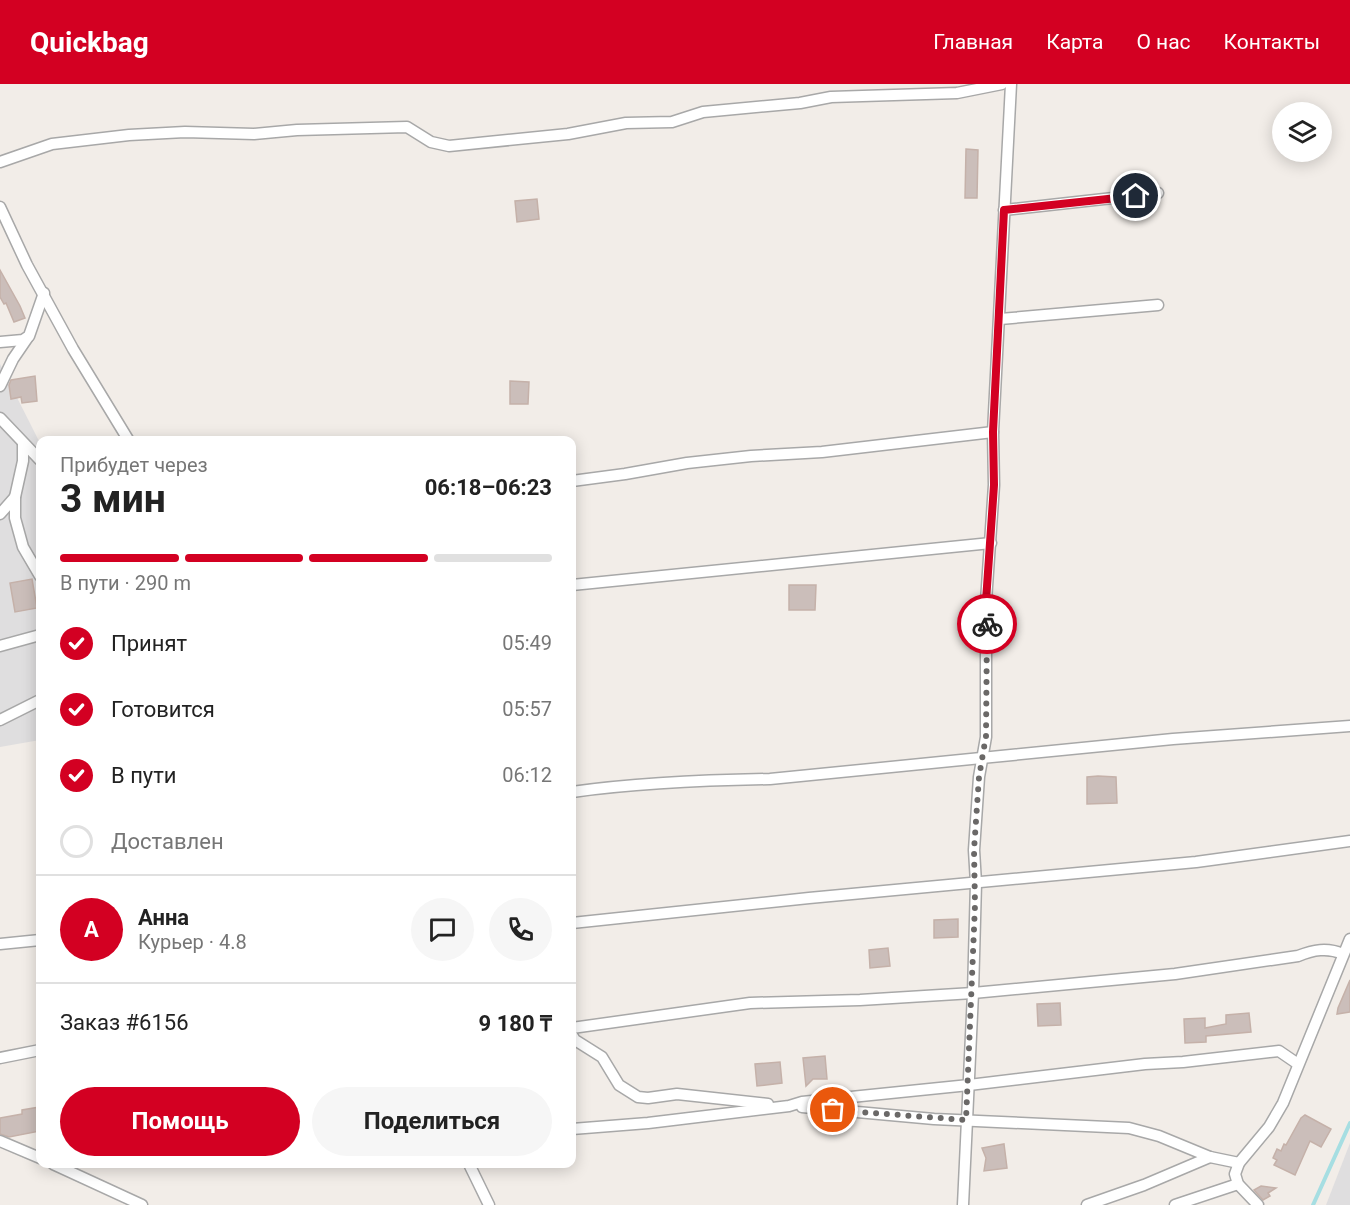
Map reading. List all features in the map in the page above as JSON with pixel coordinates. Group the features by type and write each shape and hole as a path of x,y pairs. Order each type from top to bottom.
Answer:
{"street":[{"path":"0,162 52,144 129,135 185,132 254,134 297,130 407,127 431,142 459,146 568,134 626,123 672,122 703,112 831,98 957,93 1002,84"},
{"path":"963,1205 973,993 974,840 979,777 984,759 986,736 986,601 994,485 993,432 1011,84"},
{"path":"1004,210 1158,193"},
{"path":"0,207 27,265 73,349 126,436"},
{"path":"0,386 13,359 29,336 44,293"},
{"path":"1000,319 1158,305"},
{"path":"0,342 23,340 29,336"},
{"path":"0,418 36,456"},
{"path":"576,480 687,463 822,452 993,432"},
{"path":"23,443 23,460 15,497 15,518 23,547 36,569"},
{"path":"0,514 15,497"},
{"path":"576,585 991,543"},
{"path":"0,646 36,636"},
{"path":"0,720 36,702"},
{"path":"576,792 696,781 770,779 1173,739 1350,726"},
{"path":"576,923 809,898 1196,862 1350,841"},
{"path":"1258,1205 1238,1184 1235,1174 1239,1163 1269,1127 1283,1103 1350,939"},
{"path":"0,944 36,940"},
{"path":"576,1027 750,1003 860,1000 973,993 1175,974 1298,956 1310,951 1326,949 1343,954"},
{"path":"576,1041 602,1057 619,1085 638,1097 677,1094 789,1106 966,1120 1129,1128 1159,1136 1210,1157 1239,1163"},
{"path":"0,1058 36,1051"},
{"path":"576,1129 648,1123 789,1106 802,1102 1279,1051 1298,1064"},
{"path":"0,1141 36,1155"},
{"path":"1087,1205 1210,1157"},
{"path":"63,1168 142,1205"},
{"path":"471,1168 489,1205"},
{"path":"1175,1205 1238,1184"}],"shaded area":[{"path":"0,364 36,436 36,741 0,747"},
{"path":"1350,1143 1350,1205 1326,1205"}],"building":[{"path":"966,149 978,150 977,198 965,198"},
{"path":"537,199 539,219 517,222 515,201"},
{"path":"0,270 25,318 14,322 6,303 4,304 0,297"},
{"path":"35,376 37,401 22,403 21,397 11,399 9,385 11,380"},
{"path":"510,381 529,382 528,404 510,404"},
{"path":"32,579 36,608 15,612 10,583"},
{"path":"789,585 816,585 815,610 789,610"},
{"path":"1087,777 1116,777 1117,803 1087,804"},
{"path":"958,919 958,937 934,938 934,920"},
{"path":"888,948 890,966 870,968 869,950"},
{"path":"1350,980 1350,1012 1337,1014 1338,1008"},
{"path":"1060,1003 1061,1025 1038,1026 1037,1004"},
{"path":"1249,1013 1251,1032 1206,1036 1206,1042 1185,1043 1184,1019 1205,1018 1205,1028 1226,1024 1226,1015"},
{"path":"825,1056 827,1079 813,1079 806,1086 803,1058"},
{"path":"780,1062 782,1083 757,1086 755,1064"},
{"path":"36,1108 36,1132 9,1137 0,1134 0,1118 22,1114 22,1110"},
{"path":"1305,1115 1331,1129 1321,1147 1310,1141 1295,1175 1274,1165 1277,1160 1273,1158 1277,1149 1281,1151 1284,1144 1286,1145"},
{"path":"1004,1144 1007,1168 984,1171 986,1158 982,1148"},
{"path":"1261,1186 1276,1188 1268,1193 1270,1196 1263,1200 1254,1190"}],"waterway":[{"path":"1313,1205 1350,1123"}],"way so far":[{"path":"833,1110 966,1120 973,993 974,850 979,777 984,759 986,736 987,624"}],"route":[{"path":"987,624 986,601 994,485 993,432 1004,210 1136,196"}]}
